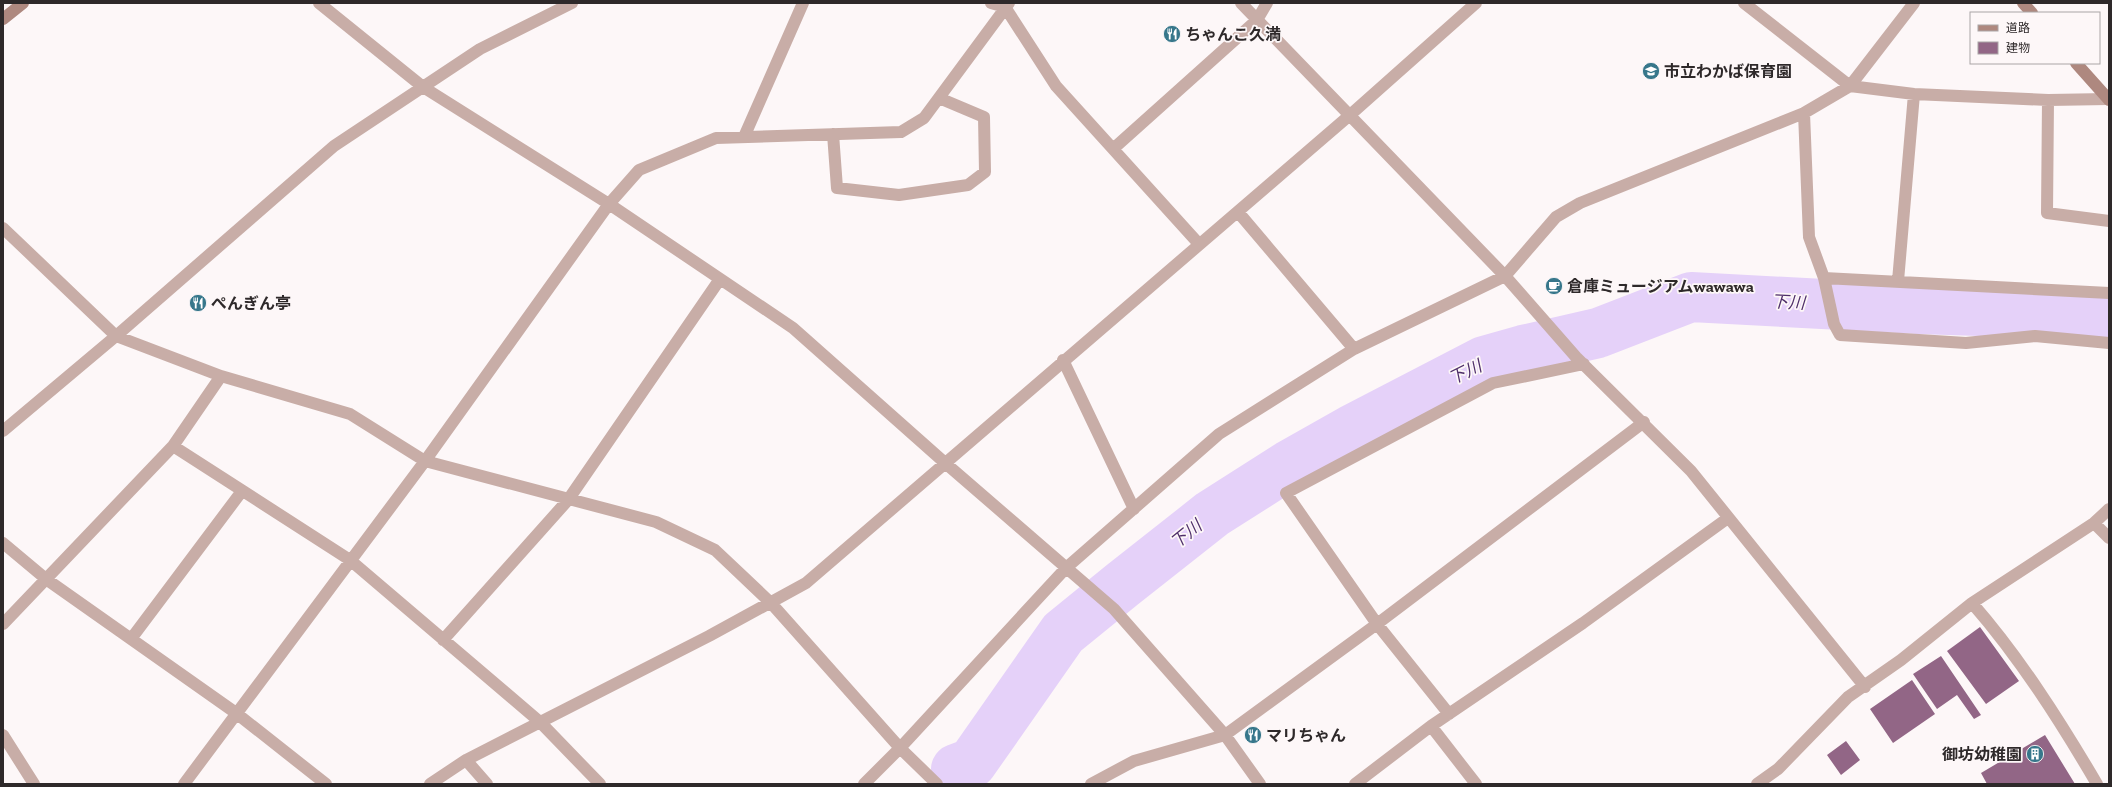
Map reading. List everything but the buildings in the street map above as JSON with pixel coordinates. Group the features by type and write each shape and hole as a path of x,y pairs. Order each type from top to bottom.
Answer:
{"street":[{"path":"3,19 23,3"},
{"path":"319,3 423,87 609,204 793,328 1114,610 1225,735 1260,784"},
{"path":"3,431 116,336 334,146 480,49 572,3"},
{"path":"744,137 803,3"},
{"path":"991,3 1007,5"},
{"path":"1240,3 1505,276 1548,326 1580,360 1644,422 1691,471 1865,687"},
{"path":"1113,149 1257,20 1267,3"},
{"path":"430,784 466,760 771,603 806,583 944,462 1238,212 1476,3"},
{"path":"1744,3 1850,86 1914,94 2048,100 2109,100"},
{"path":"864,784 900,748 1066,568 1219,434 1354,349 1505,276 1556,217 1580,203 1804,113 1850,86 1914,3"},
{"path":"2023,3 2031,12"},
{"path":"184,784 425,461 609,204 639,170 716,138 901,132 924,118 1007,5"},
{"path":"1007,5 1056,86 1199,244"},
{"path":"2077,64 2109,100"},
{"path":"1898,281 1914,94"},
{"path":"833,134 837,188 899,196 968,185 985,172 984,117 939,98"},
{"path":"2048,100 2046,213 2109,221"},
{"path":"1804,113 1809,237 1825,283 1834,324 1840,335 1966,343 2035,336 2109,343"},
{"path":"1238,212 1354,349"},
{"path":"3,228 116,336 221,376 350,414 425,461 656,522 715,550 771,603 900,748 937,784"},
{"path":"443,640 568,500 720,279"},
{"path":"1825,283 1898,281 2109,293"},
{"path":"1063,360 1134,510"},
{"path":"1449,714 1377,624 1286,493 1493,383 1580,360"},
{"path":"3,624 173,446 221,376"},
{"path":"1091,784 1134,761 1225,735 1377,624 1644,422"},
{"path":"173,446 350,560 540,722 600,784"},
{"path":"131,639 242,491"},
{"path":"1757,784 1778,769 1848,696 1865,687 1972,603 2094,523 2109,510"},
{"path":"1355,784 1431,726 1583,623 1728,518"},
{"path":"2094,523 2109,538"},
{"path":"3,543 46,579 236,713 326,784"},
{"path":"1972,603 1997,631 2064,728 2098,784"},
{"path":"1431,726 1476,784"},
{"path":"3,735 34,784"},
{"path":"466,760 487,784"}],"waterway":[{"name":"下川","path":"956,769 972,763 1063,633 1212,514 1289,465 1351,430 1484,361 1523,350 1598,333 1691,297 1918,309 2109,315"}],"place":[{"name":"ちゃんこ久満","path":"1172,34"},
{"name":"市立わかば保育園","path":"1651,71"},
{"name":"倉庫ミュージアムwawawa","path":"1554,286"},
{"name":"ぺんぎん亭","path":"198,303"},
{"name":"マリちゃん","path":"1253,735"},
{"name":"御坊幼稚園","path":"2035,754"}]}
